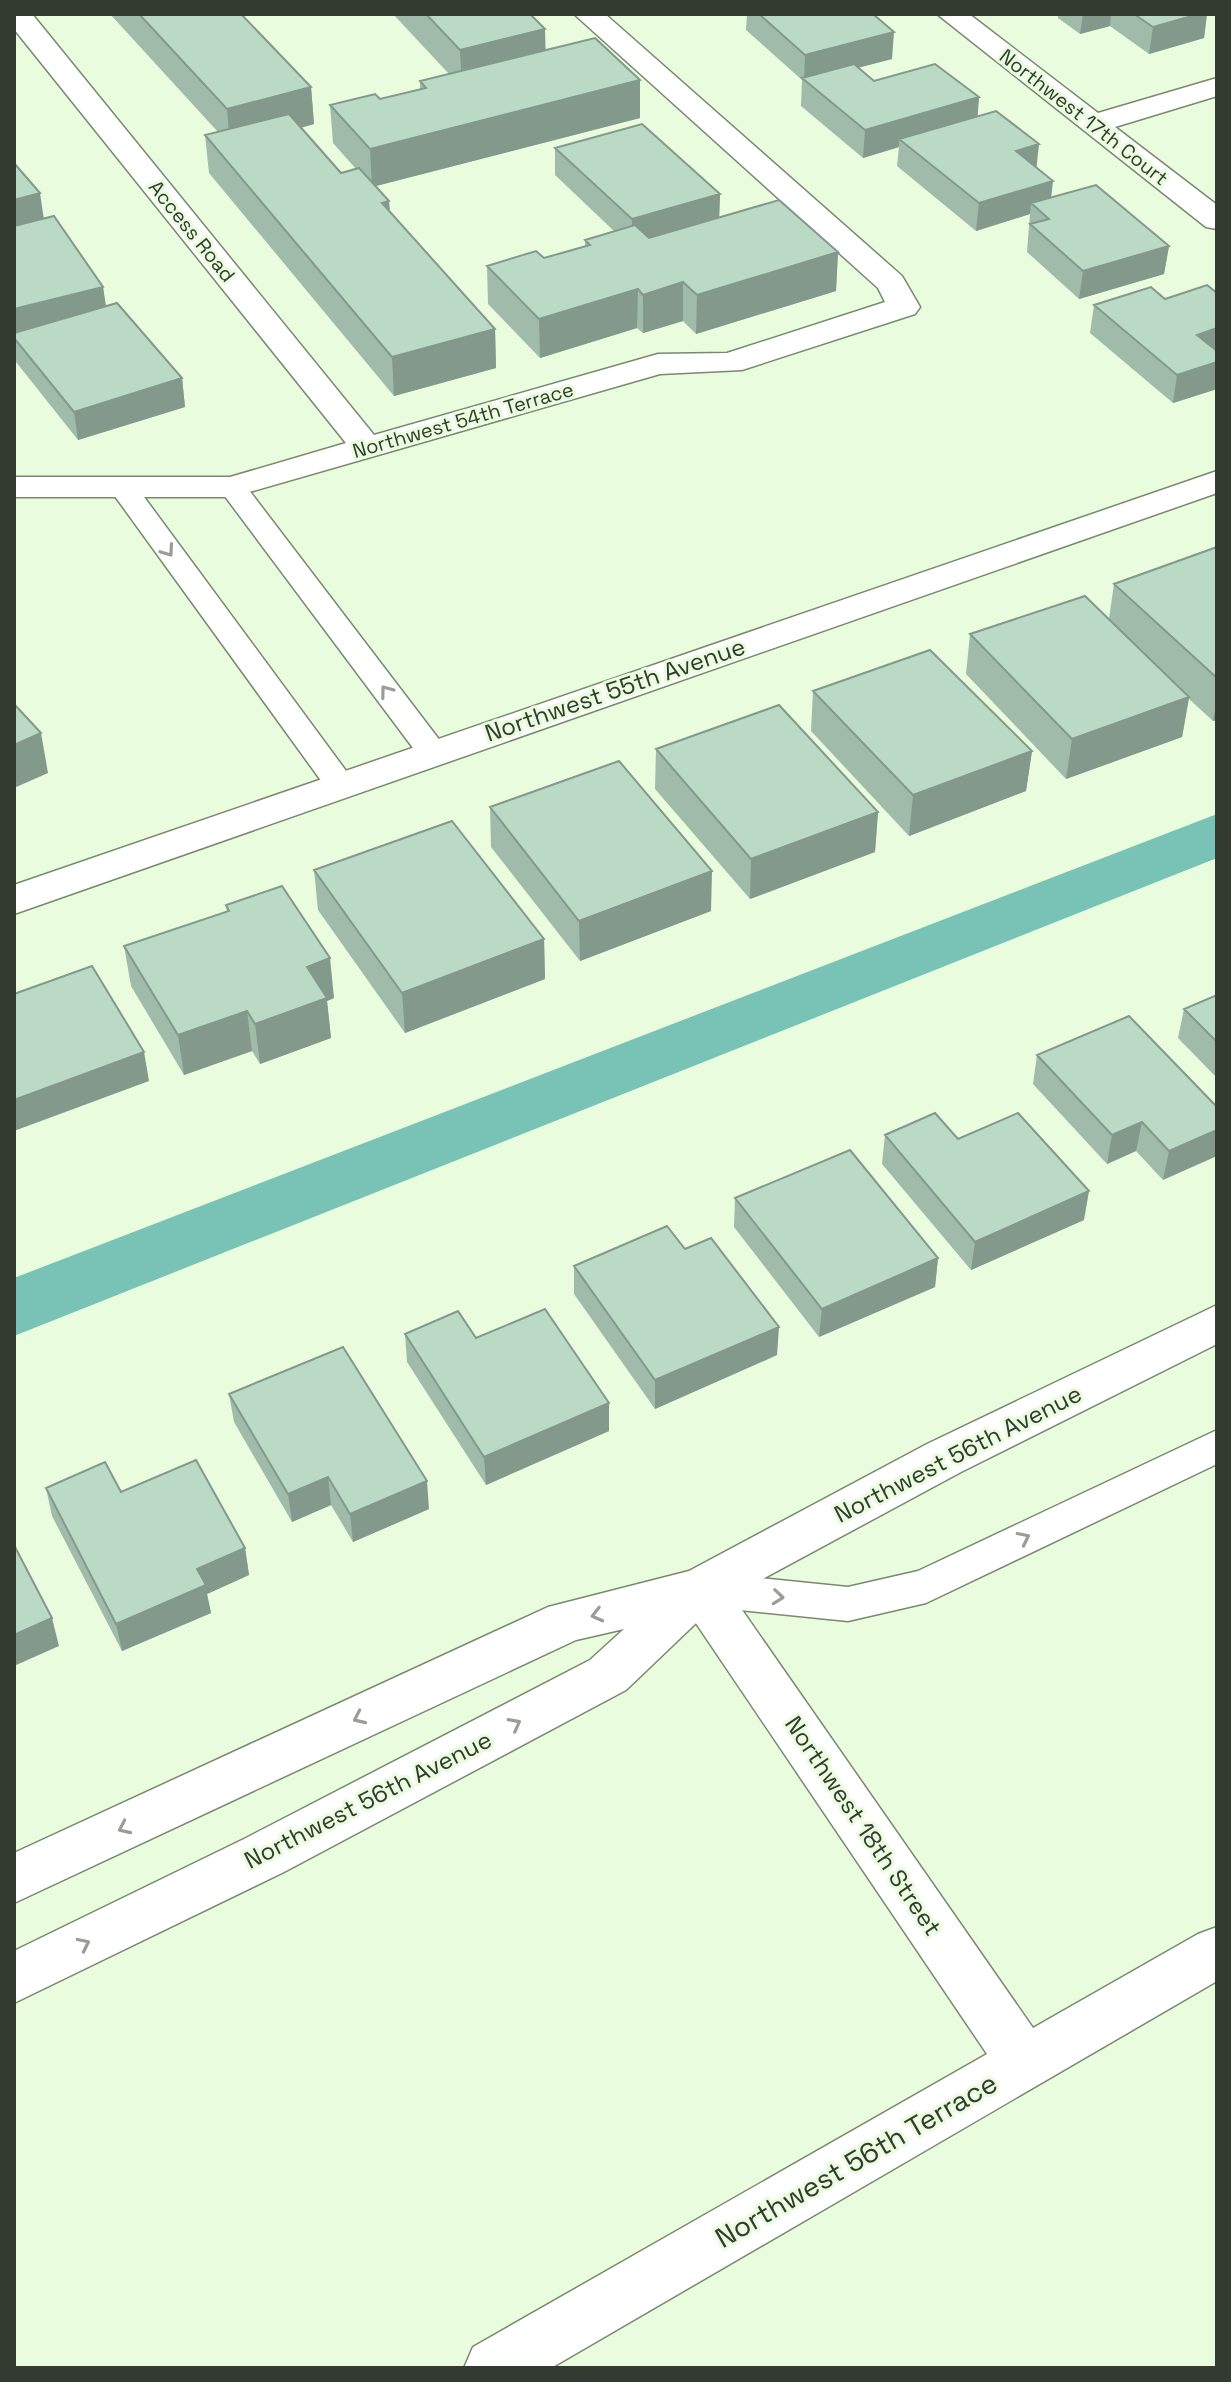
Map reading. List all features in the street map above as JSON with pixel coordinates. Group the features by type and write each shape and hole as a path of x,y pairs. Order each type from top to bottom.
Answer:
{"street":[{"name":"Access Road","path":"17,14 367,448"},
{"name":"Northwest 54th Terrace","path":"14,487 232,487 658,364 730,363 904,307 891,283 588,14"},
{"name":"Northwest 17th Court","path":"951,14 1217,220"},
{"path":"1093,124 1217,87"},
{"name":"Northwest 55th Avenue","path":"14,900 1217,481"},
{"name":"Northwest 56th Avenue","path":"14,1879 566,1622 700,1589 944,1458 1217,1323"},
{"name":"Northwest 56th Avenue","path":"14,1978 265,1855 608,1675 700,1589"},
{"name":"Northwest 18th Street","path":"700,1589 1025,2063"},
{"name":"Northwest 56th Terrace","path":"494,2368 1217,1952"}],"lane":[{"path":"232,487 433,753"},
{"path":"123,488 341,786"},
{"path":"700,1589 848,1604 926,1586 1217,1446"}],"building":[{"path":"139,14 241,14 311,87 227,109"},
{"path":"426,14 530,14 545,29 460,50"},
{"path":"759,14 873,14 894,32 805,55"},
{"path":"1134,14 1199,14 1153,27"},
{"path":"595,38 640,80 370,149 330,105 375,94 380,99 426,88 420,81"},
{"path":"854,64 874,81 935,64 979,97 865,130 802,78"},
{"path":"996,111 1039,144 1016,151 1053,181 979,203 899,139"},
{"path":"289,114 341,173 359,168 389,201 382,203 495,329 392,357 205,135"},
{"path":"642,124 720,194 632,219 555,148"},
{"path":"14,163 40,193 14,200"},
{"path":"1096,185 1169,246 1083,271 1030,224 1049,219 1031,203"},
{"path":"779,200 838,252 697,295 683,282 643,295 638,289 539,319 487,266 536,251 544,258 590,245 585,240 635,225 649,238"},
{"path":"54,216 103,287 14,309 14,226"},
{"path":"1207,285 1217,293 1217,328 1197,335 1217,351 1217,362 1177,375 1094,305 1151,287 1165,299"},
{"path":"117,303 182,378 74,412 14,338 14,333"},
{"path":"1217,547 1217,678 1114,584"},
{"path":"1085,596 1189,697 1072,739 970,634"},
{"path":"930,650 1032,751 913,795 813,691"},
{"path":"14,704 41,733 14,745"},
{"path":"779,705 878,812 751,859 656,749"},
{"path":"619,761 712,871 579,921 490,807"},
{"path":"452,821 544,939 402,993 314,870"},
{"path":"282,886 330,958 307,967 327,998 255,1024 247,1011 178,1035 124,946 229,911 226,905"},
{"path":"92,966 144,1052 14,1100 14,994"},
{"path":"1217,995 1217,1042 1184,1009"},
{"path":"1129,1016 1217,1107 1217,1130 1169,1151 1142,1122 1112,1135 1037,1055"},
{"path":"935,1113 958,1139 1018,1113 1089,1191 975,1242 885,1135"},
{"path":"850,1150 938,1258 822,1309 735,1198"},
{"path":"667,1226 685,1249 711,1238 779,1327 655,1380 574,1266"},
{"path":"545,1309 609,1403 484,1457 405,1334 458,1311 476,1338"},
{"path":"343,1347 427,1481 350,1514 328,1477 288,1494 229,1394"},
{"path":"196,1460 245,1548 197,1569 206,1585 116,1624 46,1488 105,1462 121,1492"},
{"path":"14,1545 52,1618 14,1635"}],"waterway":[{"path":"14,1308 1217,835"}]}
